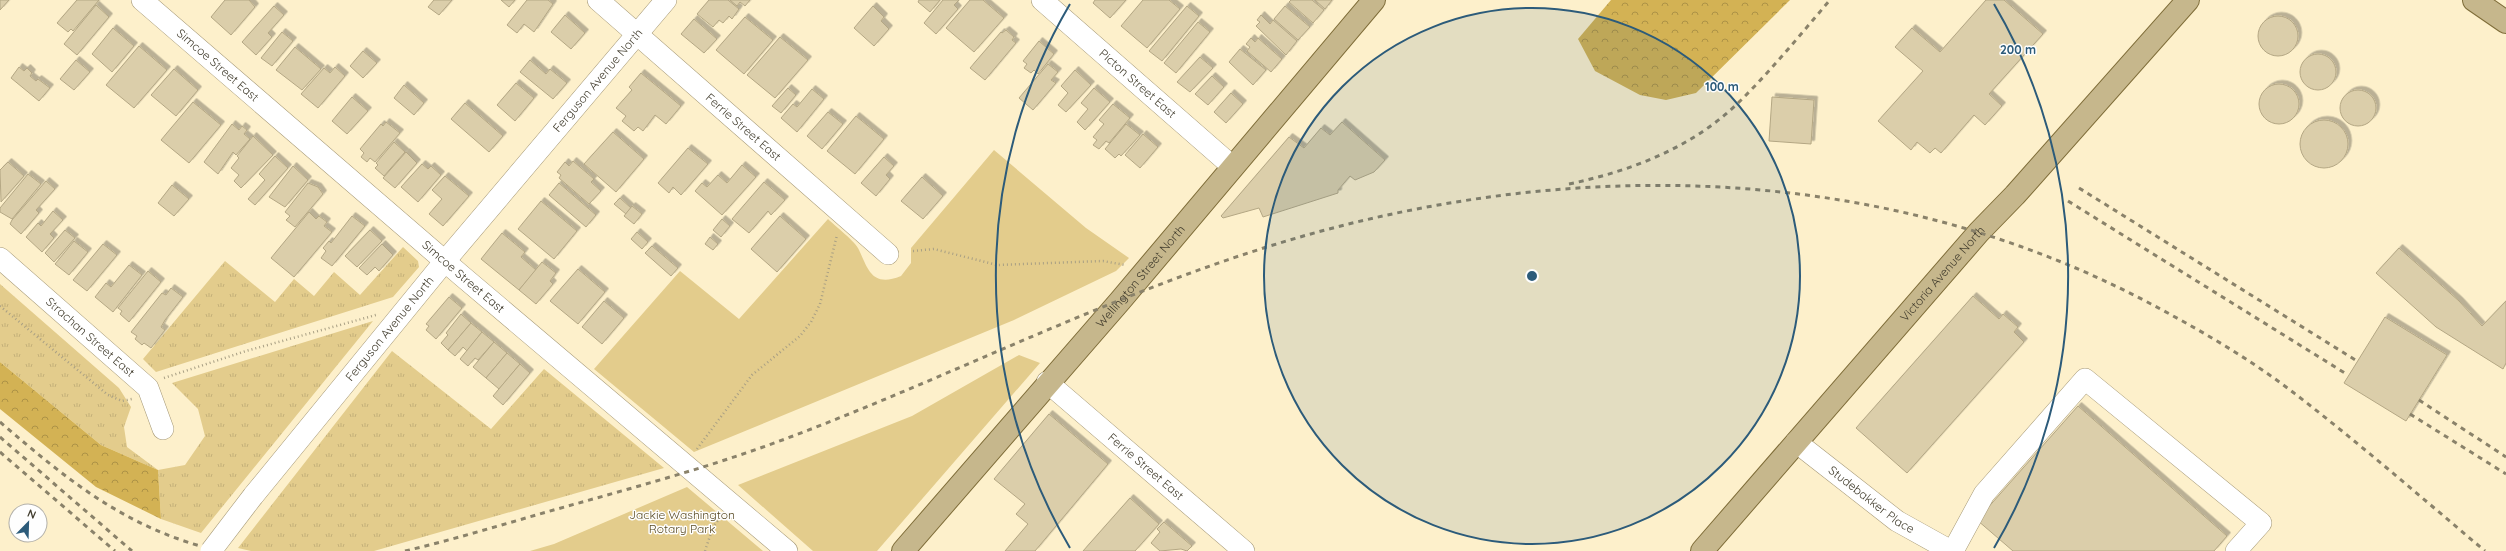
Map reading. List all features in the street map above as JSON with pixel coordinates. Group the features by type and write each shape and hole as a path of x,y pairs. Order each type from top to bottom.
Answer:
{"main road":[{"name":"Wellington Street North","path":"903,551 1233,167 1374,0"},
{"name":"Victoria Avenue North","path":"1702,551 1979,232 2015,195 2188,0"},
{"path":"2474,0 2506,22"}],"street":[{"name":"Simcoe Street East","path":"142,0 444,261 787,551"},
{"name":"Ferrie Street East","path":"598,0 888,254"},
{"name":"Ferguson Avenue North","path":"211,551 253,496 444,261 666,0"},
{"name":"Picton Street East","path":"1042,0 1233,167"},
{"name":"Strachan Street East","path":"0,258 148,388 163,429"},
{"path":"1952,551 1984,494 2085,379 2261,523 2236,551"},
{"name":"Ferrie Street East","path":"1047,382 1244,551"},
{"name":"Studebakker Place","path":"1796,442 1897,521 1952,551"}],"path":[{"path":"693,455 752,375 800,336 811,322 820,304 837,234"},
{"path":"913,251 934,249 997,265 1103,261 1125,265"},
{"path":"0,306 108,395 122,401 131,399 161,379 175,374 362,317 380,314 395,321"},
{"path":"705,551 713,527 730,504"}],"green space":[{"path":"1611,0 1790,0 1696,93 1666,100 1640,95 1595,71 1578,39"},
{"path":"994,150 1086,228 1129,258 1116,271 1014,320 694,452 594,369 680,271 739,319 828,219 857,247 872,275 883,280 901,276 911,263 911,248"},
{"path":"403,247 418,261 419,267 393,297 156,372 143,359 225,261 275,302 294,279 314,296 334,272 360,295"},
{"path":"0,284 119,388 131,407 124,427 127,447 158,470 101,445 0,362"},
{"path":"373,321 201,533 161,519 158,470 185,465 205,436 198,409 172,383"},
{"path":"392,351 491,429 544,369 664,468 374,551 251,551 238,548"},
{"path":"1019,355 1040,363 877,551 813,551 738,485 912,416"},
{"path":"0,362 101,445 158,470 161,519 96,487 0,409"},
{"name":"Jackie Washington Rotary Park","path":"687,487 763,551 530,551 554,544"}],"building":[{"path":"0,0 9,0 0,10"},
{"path":"77,0 99,0 73,31 71,29 68,32 57,23"},
{"path":"225,0 249,0 255,7 231,35 211,17"},
{"path":"434,0 452,0 439,15 428,7"},
{"path":"501,0 515,0 509,7"},
{"path":"527,0 548,0 553,4 534,32 524,24 517,33 507,25"},
{"path":"709,0 728,0 739,9 732,19 729,16 723,23 719,20 713,27 697,14"},
{"path":"730,0 750,0 745,6 740,2 737,6"},
{"path":"919,0 940,0 930,12 918,2"},
{"path":"943,0 959,0 954,5 958,9 936,34 924,23"},
{"path":"970,0 983,0 1004,18 974,52 946,28"},
{"path":"1095,0 1126,0 1110,18 1093,3"},
{"path":"1143,0 1169,0 1180,9 1147,48 1121,26"},
{"path":"1291,0 1312,0 1324,10 1313,23 1289,2"},
{"path":"1315,0 1332,0 1325,9"},
{"path":"1986,0 2004,0 2043,34 1989,94 2002,106 1985,125 1974,115 1941,153 1935,148 1930,153 1917,142 1911,150 1878,121 1923,71 1895,47 1912,28 1940,52"},
{"path":"96,5 109,17 77,55 64,44"},
{"path":"274,6 284,15 268,33 272,37 256,55 242,42"},
{"path":"873,6 884,17 881,21 889,29 874,46 854,28"},
{"path":"1187,6 1199,16 1162,61 1149,51"},
{"path":"1285,6 1310,27 1298,40 1274,19"},
{"path":"565,15 585,33 571,49 551,32"},
{"path":"1261,15 1270,24 1273,20 1297,41 1286,55 1256,26 1260,22 1257,20"},
{"path":"2282,16 2289,19 2295,25 2298,36 2297,44 2289,53 2282,56 2274,56 2267,53 2259,44 2258,32 2261,25 2270,17"},
{"path":"745,17 773,40 744,74 716,50"},
{"path":"694,19 717,39 704,53 681,34"},
{"path":"1198,22 1210,32 1176,73 1164,63"},
{"path":"113,28 134,46 112,72 92,54"},
{"path":"1006,30 1014,37 1012,40 1016,43 985,80 970,68 1001,32 1002,33"},
{"path":"282,32 293,41 272,66 261,58"},
{"path":"780,37 808,60 775,98 747,75"},
{"path":"1251,38 1255,42 1258,38 1282,59 1271,72 1247,51 1250,47 1246,44"},
{"path":"1039,41 1054,54 1038,74 1034,70 1031,73 1024,68 1027,64 1023,61"},
{"path":"139,46 167,70 134,108 106,85"},
{"path":"295,47 321,69 302,90 276,70"},
{"path":"1240,49 1266,70 1253,85 1229,62"},
{"path":"363,51 377,63 363,78 350,66"},
{"path":"2321,54 2331,59 2335,65 2335,79 2331,85 2325,89 2315,90 2305,85 2301,79 2300,69 2305,59 2311,55"},
{"path":"1200,57 1213,68 1190,92 1177,82"},
{"path":"76,60 90,72 74,90 60,79"},
{"path":"530,60 546,74 550,69 567,83 553,99 520,72"},
{"path":"1048,64 1058,72 1051,80 1056,83 1033,110 1019,98"},
{"path":"19,67 24,71 27,68 32,73 30,76 36,81 38,79 50,88 39,101 11,78"},
{"path":"335,67 345,76 318,108 301,94 324,68 330,73"},
{"path":"174,69 198,90 176,116 151,95"},
{"path":"1075,70 1091,85 1066,112 1058,105 1068,93 1061,86"},
{"path":"641,73 681,106 666,124 655,115 643,131 638,127 634,131 622,121 626,116 616,108 632,90 629,87"},
{"path":"1212,76 1224,87 1208,105 1195,94"},
{"path":"516,83 534,98 515,121 497,105"},
{"path":"2283,84 2290,87 2296,93 2299,104 2298,112 2290,121 2283,124 2275,124 2268,121 2260,112 2259,100 2262,93 2271,85"},
{"path":"404,85 424,103 414,115 394,98"},
{"path":"788,88 796,95 781,113 772,106"},
{"path":"1094,88 1110,102 1085,130 1077,122 1088,109 1081,103"},
{"path":"812,89 824,99 797,132 781,118 793,104 797,107"},
{"path":"2358,90 2371,95 2376,108 2371,121 2358,126 2345,121 2340,108 2345,95"},
{"path":"1231,93 1243,104 1226,123 1214,112"},
{"path":"352,97 368,111 347,134 332,121"},
{"path":"1772,97 1814,100 1811,144 1769,141"},
{"path":"193,102 221,125 189,163 161,140"},
{"path":"465,103 503,136 489,152 451,119"},
{"path":"1113,104 1130,118 1109,143 1106,141 1099,149 1093,145 1097,140 1093,137 1104,124 1099,120"},
{"path":"828,112 843,124 822,149 807,136"},
{"path":"856,116 884,139 855,174 827,151"},
{"path":"2324,120 2333,122 2341,127 2346,135 2348,144 2346,153 2341,161 2333,166 2324,168 2315,166 2307,161 2302,153 2300,144 2302,135 2307,127 2315,122"},
{"path":"386,122 400,133 375,162 370,158 367,162 361,157 364,153 360,149 381,124 383,126"},
{"path":"1342,122 1385,160 1374,172 1355,180 1350,176 1338,190 1338,193 1263,217 1259,208 1223,218 1221,216 1289,137 1304,148 1321,128 1330,135"},
{"path":"232,124 239,130 242,126 247,130 244,134 250,139 236,155 233,152 218,174 204,162"},
{"path":"1126,124 1140,135 1121,156 1119,154 1115,158 1105,149"},
{"path":"613,132 644,159 616,192 584,164"},
{"path":"1143,134 1158,147 1140,168 1125,155"},
{"path":"253,136 273,155 241,188 234,181 239,175 231,168 239,158 237,156"},
{"path":"394,142 405,152 384,176 375,168 378,165 376,163"},
{"path":"688,148 708,164 681,195 673,187 669,193 658,183"},
{"path":"406,152 417,163 395,188 383,178"},
{"path":"275,156 288,168 255,205 248,199 265,180 259,174"},
{"path":"884,157 894,166 886,175 890,179 876,196 861,183"},
{"path":"573,161 594,179 591,182 601,191 589,204 559,178 561,175 557,172 565,162 569,166"},
{"path":"8,162 24,176 1,202 0,170"},
{"path":"422,164 428,169 431,166 441,175 418,202 401,187"},
{"path":"742,165 756,177 722,215 695,191 702,183 707,187 718,175 727,183"},
{"path":"293,166 308,180 285,207 269,197"},
{"path":"28,174 41,184 12,219 0,212 0,208"},
{"path":"445,176 469,196 443,226 429,214 442,199 432,190"},
{"path":"922,177 943,196 923,219 901,201"},
{"path":"46,181 55,189 36,210 39,213 21,234 10,224"},
{"path":"764,182 785,200 771,215 768,211 749,233 732,219"},
{"path":"308,183 318,187 323,194 295,227 286,220 290,216 285,212"},
{"path":"559,183 596,215 586,227 549,195"},
{"path":"172,185 189,199 174,216 158,203"},
{"path":"620,198 631,208 626,214 614,204"},
{"path":"541,201 577,231 554,259 518,229"},
{"path":"632,206 642,214 634,224 624,216"},
{"path":"53,211 63,220 50,234 54,238 42,252 26,237 38,223 41,226"},
{"path":"309,212 316,219 319,216 327,222 324,226 332,232 294,277 271,258"},
{"path":"352,216 365,226 332,266 321,258 326,251 323,248 329,241 331,243"},
{"path":"780,216 806,239 777,272 751,249"},
{"path":"722,219 730,226 721,237 713,230"},
{"path":"65,230 75,238 54,262 45,253"},
{"path":"370,230 382,241 357,267 345,256"},
{"path":"637,232 648,242 642,249 631,239"},
{"path":"502,233 525,252 521,257 536,270 519,290 481,259"},
{"path":"710,237 718,244 713,250 705,244"},
{"path":"74,241 88,252 69,275 55,264"},
{"path":"103,244 117,255 87,291 73,280"},
{"path":"382,244 393,255 379,271 375,267 367,275 359,268"},
{"path":"652,246 678,268 671,276 645,253"},
{"path":"2399,248 2459,301 2482,326 2506,301 2506,363 2503,369 2436,327 2376,273"},
{"path":"542,262 556,273 550,281 553,284 536,304 519,290"},
{"path":"129,265 142,275 113,312 95,297 106,283 111,287"},
{"path":"578,269 605,292 578,324 550,301"},
{"path":"148,271 161,282 129,322 120,314 122,311 118,308"},
{"path":"171,288 183,297 165,320 161,327 165,330 151,348 144,343 142,345 135,339 137,336 131,332 162,293 166,295"},
{"path":"1973,296 1999,319 2003,314 2018,327 2014,332 2024,342 1907,473 1856,428"},
{"path":"449,297 462,308 436,339 426,330 429,326 426,324"},
{"path":"604,301 624,318 602,344 582,327"},
{"path":"461,314 471,323 448,350 441,343 448,335 446,333"},
{"path":"2385,317 2447,355 2406,421 2344,383"},
{"path":"471,323 482,332 467,351 463,347 455,356 448,350"},
{"path":"482,332 494,342 478,360 475,358 468,366 460,359"},
{"path":"494,342 507,353 486,378 473,367"},
{"path":"507,353 520,364 499,389 486,378"},
{"path":"520,364 530,373 503,405 493,396"},
{"path":"2078,406 2227,536 2214,551 2013,551 1977,520"},
{"path":"1049,414 1108,464 1035,551 1005,551 1028,524 1016,514 1025,504 994,479"},
{"path":"1130,498 1159,524 1135,551 1083,551"},
{"path":"1164,522 1192,546 1187,551 1181,549 1160,551 1151,543 1160,532 1157,529"}],"railway":[{"path":"1569,184 1615,172 1659,156 1680,145 1719,120 1749,92 1785,53 1830,0"},
{"path":"405,551 467,535 653,482 710,465 765,446 860,410 1058,325 1125,298 1192,272 1260,249 1329,229 1433,206 1537,191 1643,185 1748,189 1852,202 1954,225 2054,259 2151,304 2188,324 2260,368 2342,431 2485,551"},
{"path":"2079,188 2357,361"},
{"path":"2068,201 2348,375"},
{"path":"2419,400 2506,457"},
{"path":"2410,414 2506,474"},
{"path":"0,422 51,464 101,501 156,530 186,542 219,551"},
{"path":"0,437 132,551"},
{"path":"0,452 115,551"}]}
